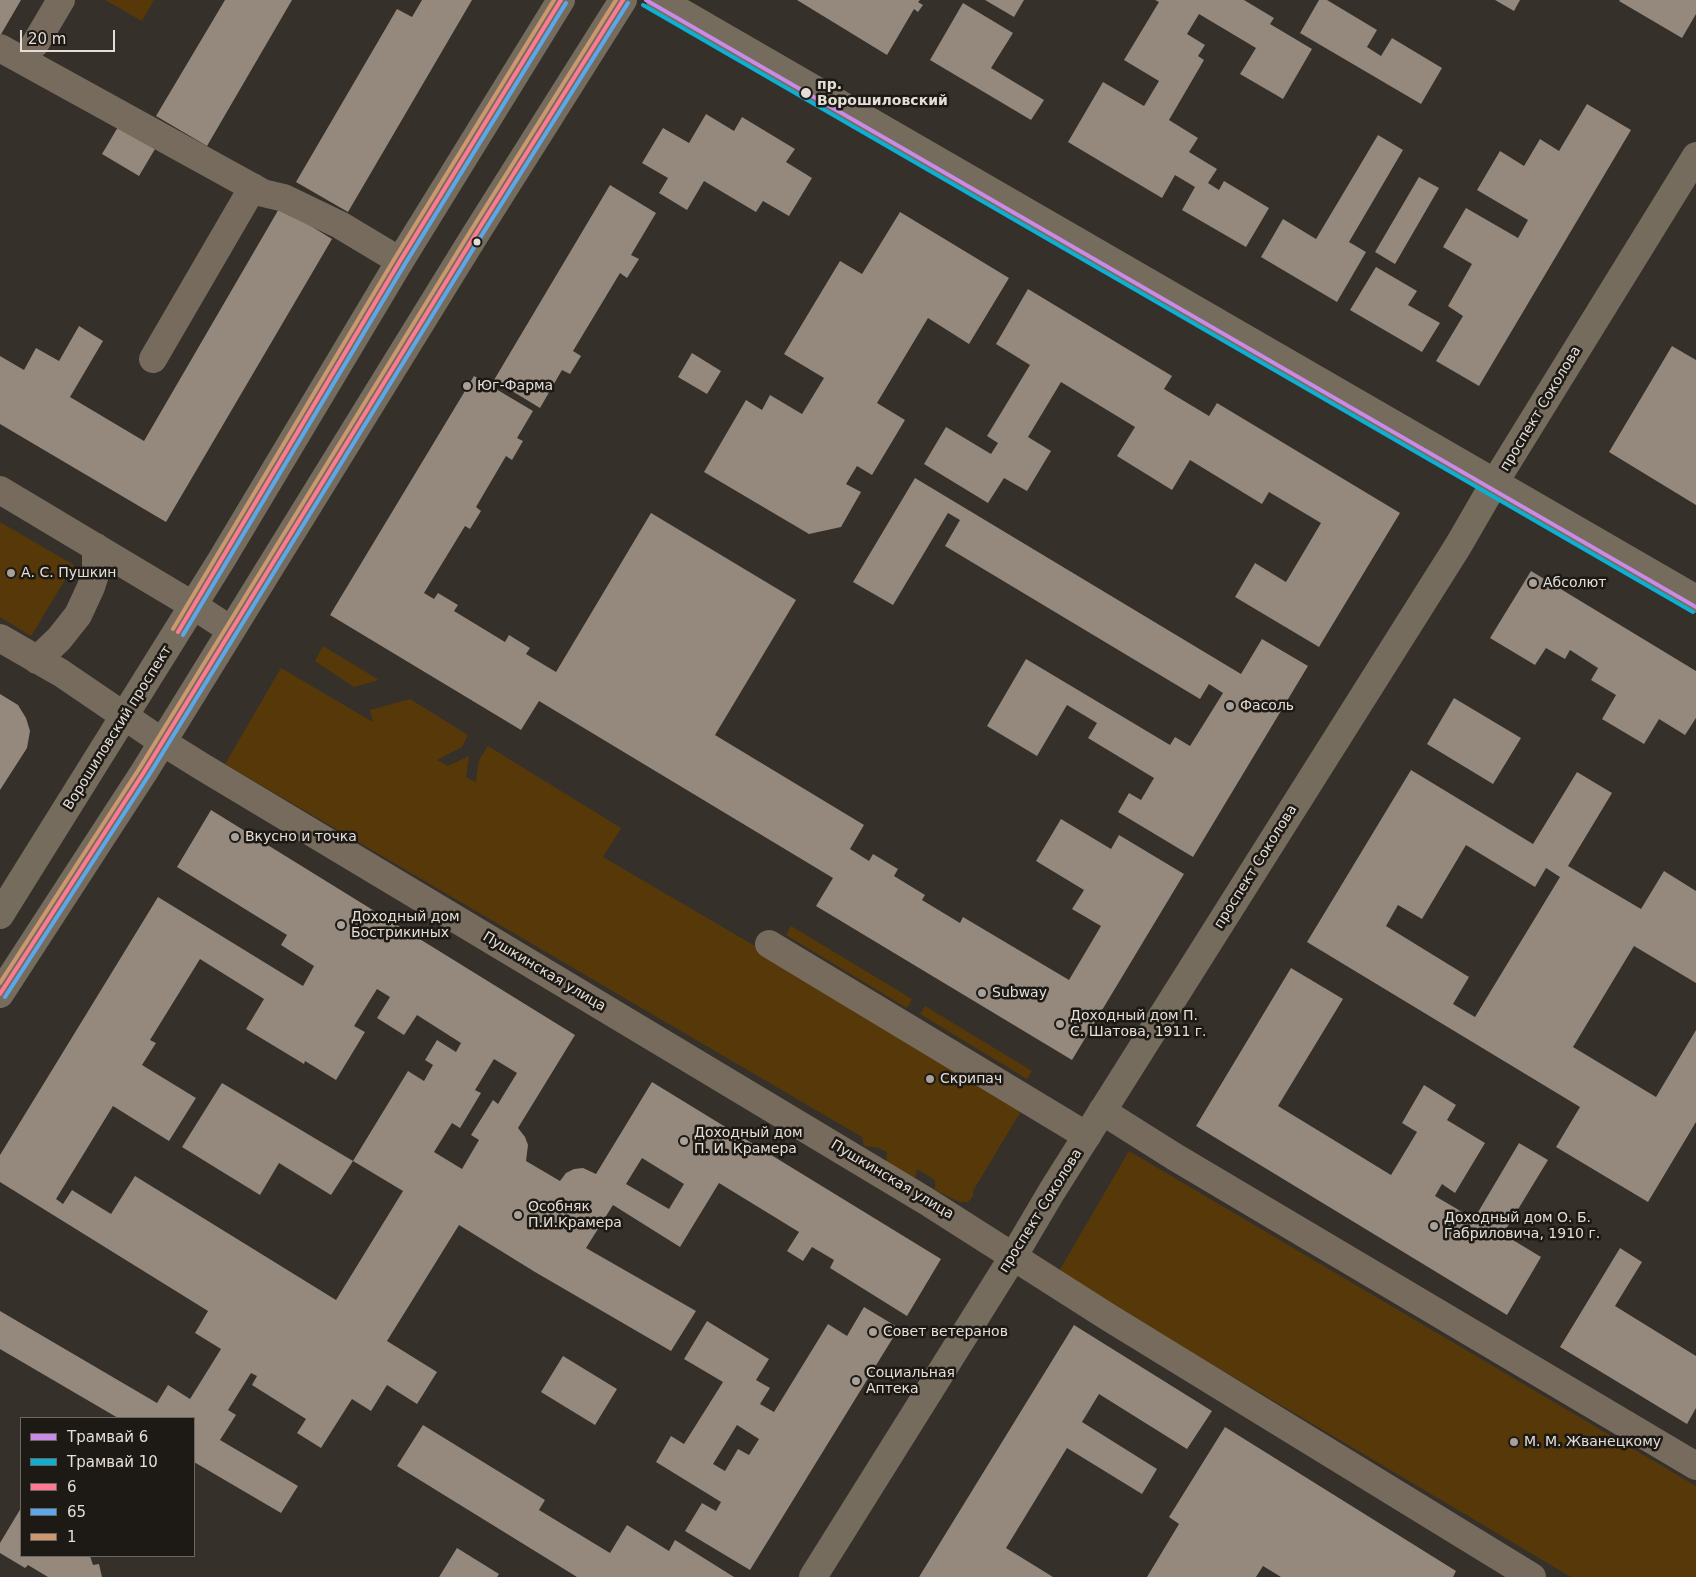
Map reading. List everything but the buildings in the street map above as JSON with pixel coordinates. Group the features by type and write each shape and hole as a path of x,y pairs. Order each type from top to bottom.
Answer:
{"main road":[{"name":"Ворошиловский проспект","path":"0,916 194,606 400,261 560,0"},
{"path":"0,994 138,780 475,235 623,0"},
{"path":"660,0 1696,599"},
{"name":"проспект Соколова","path":"813,1577 1102,1111 1458,546 1495,482 1696,156"}],"street":[{"path":"35,44 61,0"},
{"path":"0,48 263,193 284,198 340,225 400,261"},
{"path":"152,359 253,187"},
{"path":"0,490 231,630"},
{"path":"37,660 59,639 78,615 92,587 96,571 96,547"},
{"name":"Пушкинская улица","path":"0,638 125,716 161,741 926,1200 1108,1317 1532,1577"},
{"path":"769,944 1088,1136"},
{"path":"1102,1111 1175,1157 1696,1466"}],"shaded area":[{"path":"105,0 154,0 142,21"},
{"path":"0,522 74,565 31,636 0,617"},
{"path":"323,646 379,680 354,687 315,661"},
{"path":"281,668 373,722 370,710 410,699 468,735 462,747 437,760 448,766 469,756 466,777 476,782 479,760 488,746 621,828 603,857 784,963 1021,1111 973,1191 973,1196 968,1202 960,1202 935,1190 935,1180 917,1169 915,1178 886,1163 887,1152 879,1148 864,1146 862,1137 225,764"},
{"path":"791,926 912,999 907,1008 786,935"},
{"path":"925,1006 1032,1071 1027,1079 920,1014"},
{"path":"1129,1151 1696,1486 1696,1577 1571,1577 1058,1273"}],"tram line":[{"name":"6","path":"646,0 1696,607"},
{"name":"10","path":"643,5 1693,612"}],"transit line":[{"name":"1","path":"173,629 395,258 554,0"},
{"name":"6","path":"178,632 400,261 561,0"},
{"name":"1","path":"0,983 139,769 470,232 616,0"},
{"name":"6","path":"0,994 144,772 475,235 623,0"},
{"name":"65","path":"183,635 405,264 566,3"},
{"name":"65","path":"5,997 149,775 480,238 628,3"}],"place":[{"name":"пр. Ворошиловский","path":"806,93"},
{"name":"Юг-Фарма","path":"467,386"},
{"name":"А. С. Пушкин","path":"11,573"},
{"name":"Абсолют","path":"1533,583"},
{"name":"Фасоль","path":"1230,706"},
{"name":"Вкусно и точка","path":"235,837"},
{"name":"Доходный дом Бострикиных","path":"341,925"},
{"name":"Subway","path":"982,993"},
{"name":"Доходный дом П. С. Шатова, 1911 г.","path":"1060,1024"},
{"name":"Скрипач","path":"930,1079"},
{"name":"Доходный дом П. И. Крамера","path":"684,1141"},
{"name":"Особняк П.И.Крамера","path":"518,1215"},
{"name":"Доходный дом О. Б. Габриловича, 1910 г.","path":"1434,1226"},
{"name":"Совет ветеранов","path":"873,1332"},
{"name":"Социальная Аптека","path":"856,1381"},
{"name":"М. М. Жванецкому","path":"1514,1442"}]}
